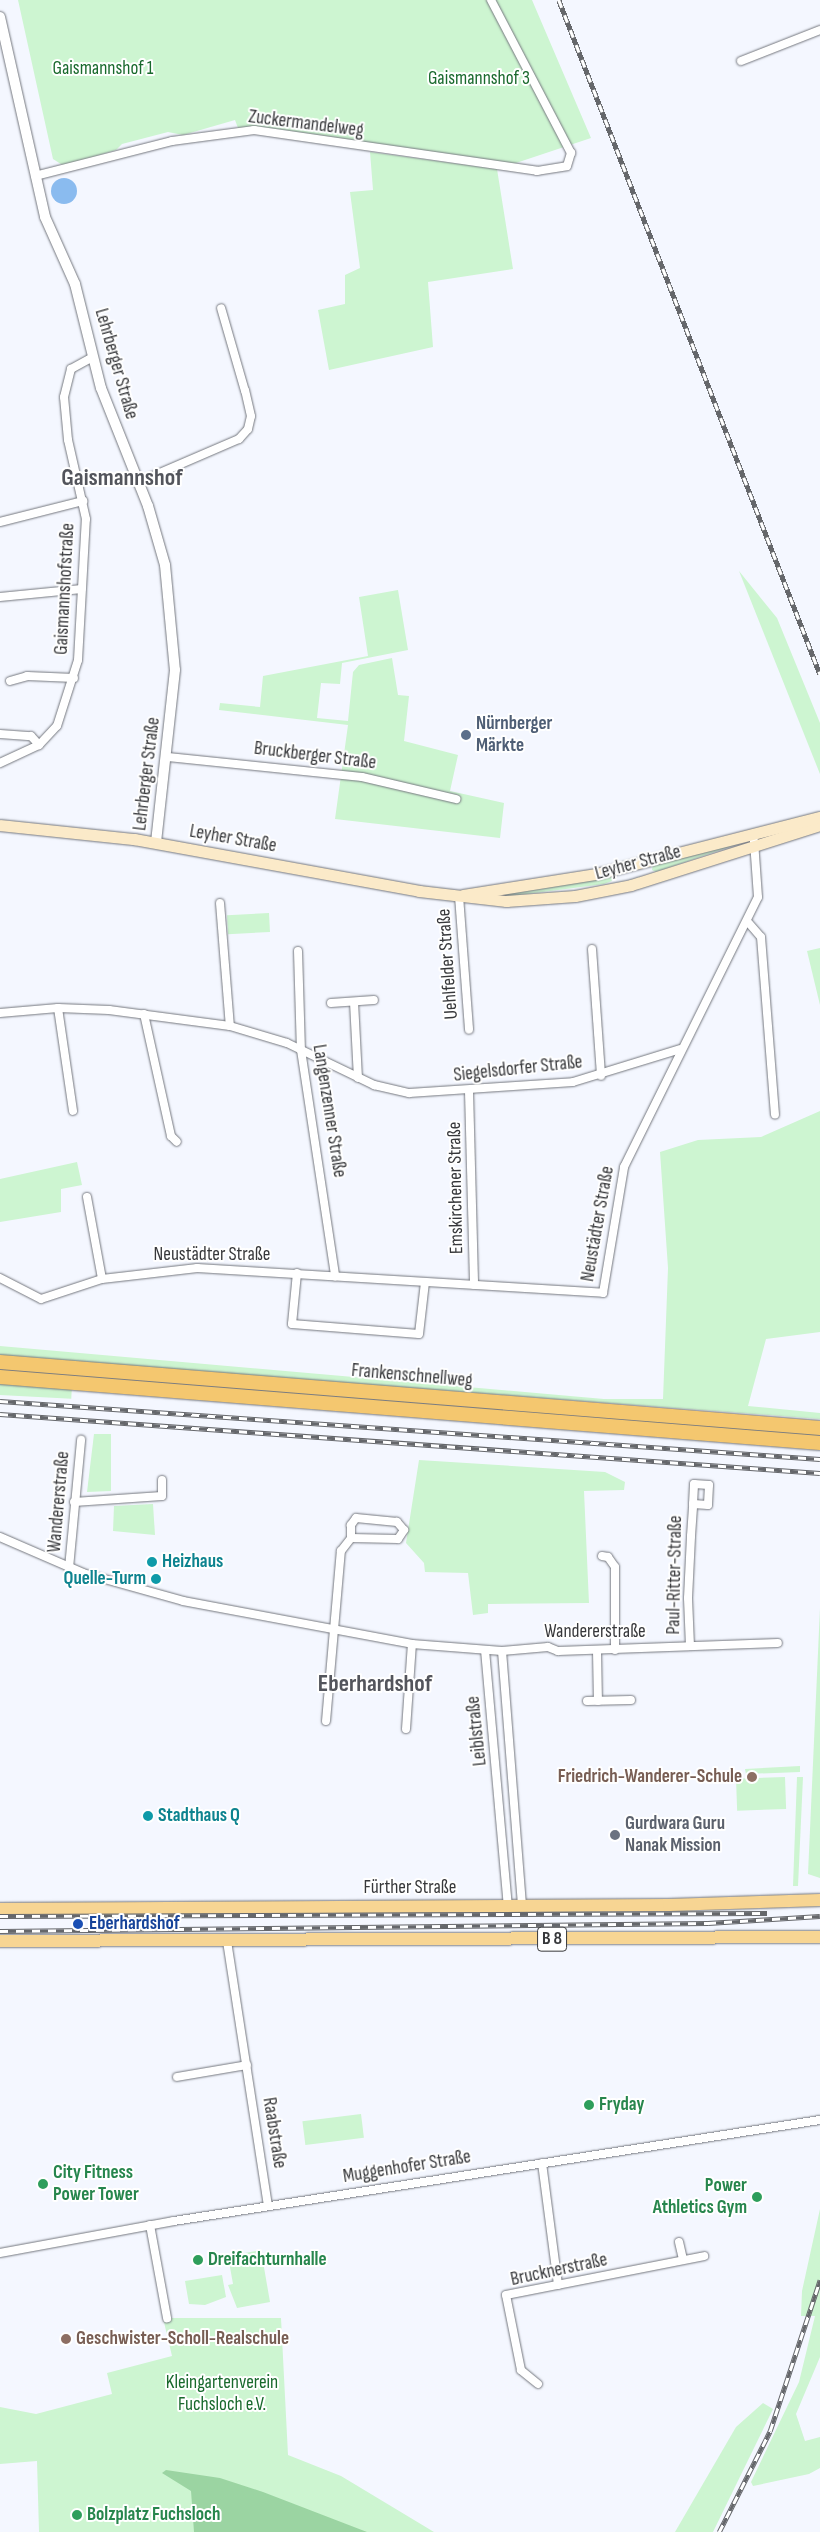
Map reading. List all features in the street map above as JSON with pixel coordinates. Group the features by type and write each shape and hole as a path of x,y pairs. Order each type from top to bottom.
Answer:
{"highway":[{"name":"Frankenschnellweg","path":"0,1362 820,1428"},
{"name":"Frankenschnellweg","path":"0,1377 820,1443"}],"main road":[{"name":"Leyher Straße","path":"459,896 596,874 752,832 820,817"},
{"name":"Leyher Straße","path":"0,826 156,843 459,896 506,901 589,894 648,881 820,825"},
{"name":"Fürther Straße","path":"0,1909 522,1906 820,1900"},
{"name":"B 8","path":"0,1940 227,1941 820,1937"}],"street":[{"name":"Zuckermandelweg","path":"36,176 172,141 254,130 537,171 567,166 572,160 492,0"},
{"name":"Lehrberger Straße","path":"0,17 46,221 79,298 93,357 139,482 165,565 173,622 175,678 168,757 156,843"},
{"path":"741,60 820,30"},
{"path":"139,482 238,440 248,429 251,416 220,308"},
{"name":"Gaismannshofstraße","path":"0,763 39,745 57,726 74,678 82,636 82,589 86,519 68,440 64,397 71,369 93,357"},
{"name":"Gaismannshofstraße","path":"0,522 83,501"},
{"path":"0,596 82,589"},
{"name":"Gaismannshofstraße","path":"10,681 27,676 74,678"},
{"path":"0,734 31,736 39,745"},
{"name":"Bruckberger Straße","path":"168,757 324,771 456,799"},
{"name":"Neustädter Straße","path":"0,1278 41,1299 102,1279 195,1268 603,1293 624,1167 659,1101 680,1049 748,921 760,887 752,832"},
{"name":"Uehlfelder Straße","path":"459,896 469,1030"},
{"path":"220,903 230,1026"},
{"path":"748,921 761,937 775,1114"},
{"path":"592,949 601,1076"},
{"name":"Langenzenner Straße","path":"298,951 301,1050 334,1251 334,1276"},
{"path":"330,1003 374,1000"},
{"path":"354,1002 358,1078"},
{"path":"58,1008 73,1111"},
{"name":"Siegelsdorfer Straße","path":"0,1013 58,1008 144,1014 230,1026 301,1050 358,1078 400,1092 469,1091 601,1076 680,1049"},
{"path":"144,1014 171,1136 177,1142"},
{"name":"Emskirchener Straße","path":"469,1091 474,1285"},
{"path":"87,1197 102,1279"},
{"name":"Neustädter Straße","path":"297,1273 292,1324 419,1334 425,1282"},
{"name":"Wandererstraße","path":"70,1568 74,1502 81,1440"},
{"path":"74,1502 162,1496 162,1480"},
{"name":"Paul-Ritter-Straße","path":"690,1646 693,1504"},
{"path":"326,1721 341,1551 351,1538 350,1524 356,1518 396,1522 404,1530 398,1538 351,1538"},
{"name":"Wandererstraße","path":"0,1537 70,1568 198,1604 335,1632 412,1644 502,1651 548,1647 558,1652 778,1643"},
{"path":"602,1556 608,1557 615,1567 616,1650"},
{"path":"406,1729 412,1644"},
{"name":"Leiblstraße","path":"485,1650 501,1810 508,1906"},
{"name":"Leiblstraße","path":"502,1651 517,1808 522,1906"},
{"path":"597,1651 598,1701"},
{"path":"587,1701 631,1700"},
{"path":"501,1810 517,1808"},
{"path":"507,1886 521,1886"},
{"name":"Raabstraße","path":"227,1941 268,2205"},
{"path":"177,2077 247,2065"},
{"name":"Muggenhofer Straße","path":"0,2253 268,2205 820,2120"},
{"path":"542,2163 558,2285"},
{"path":"150,2225 168,2318"},
{"path":"679,2242 683,2260"},
{"name":"Brucknerstraße","path":"538,2384 521,2370 506,2295 704,2256"}],"green space":[{"name":"Gaismannshof 3","path":"18,0 532,0 591,138 513,164 268,128 238,128 235,120 183,135 168,132 122,144 116,150 64,166 53,159"},
{"path":"370,152 497,169 513,269 428,282 433,347 329,370 318,310 345,304 345,275 360,268 350,192 373,190"},
{"path":"739,571 777,618 820,723 820,774"},
{"path":"398,590 408,650 342,663 340,684 321,683 317,718 348,721 353,672 359,665 392,658 398,695 409,696 404,741 458,755 450,791 504,803 500,838 335,819 348,725 219,710 220,703 260,707 263,676 368,656 359,597"},
{"path":"741,843 656,872 652,870 653,864"},
{"path":"611,874 612,881 604,884 505,897 479,895"},
{"path":"269,913 270,932 228,934 227,915"},
{"path":"820,948 820,1005 807,951"},
{"path":"820,1111 820,1332 766,1339 748,1406 820,1413 820,1419 0,1357 0,1346 604,1399 663,1399 668,1268 660,1152 698,1140 761,1137"},
{"path":"77,1162 82,1185 61,1189 61,1212 0,1222 0,1179"},
{"path":"0,1383 72,1387 71,1399 0,1395"},
{"path":"94,1434 111,1434 111,1491 87,1492"},
{"path":"419,1460 605,1472 625,1482 624,1490 584,1491 589,1603 488,1604 488,1613 473,1615 468,1573 425,1572 424,1563 406,1543"},
{"path":"153,1504 155,1535 113,1531 114,1506"},
{"path":"820,1608 820,1878 808,1874"},
{"path":"800,1766 800,1772 746,1774 745,1769"},
{"path":"785,1777 786,1809 737,1811 736,1779"},
{"path":"797,1777 803,1777 798,1886 793,1886"},
{"path":"361,2114 364,2138 305,2145 302,2121"},
{"path":"820,2209 820,2357 796,2414 805,2441 820,2437 820,2468 809,2474 753,2486 751,2482 799,2382 815,2316 801,2316 802,2291"},
{"path":"261,2250 270,2302 237,2308 228,2285 233,2284 228,2256"},
{"path":"222,2275 226,2297 205,2305 189,2304 185,2281"},
{"name":"Kleingartenverein Fuchsloch e.V.","path":"163,2318 281,2318 288,2455 341,2476 434,2532 39,2532 37,2461 0,2464 0,2407 36,2414 112,2394 107,2373 172,2356"},
{"path":"763,2403 773,2409 713,2532 675,2532 736,2427"},
{"path":"166,2470 220,2478 263,2492 367,2532 194,2532 191,2491 162,2473"}],"water":[{"path":"64,178 73,182 77,191 73,200 64,204 55,200 51,191 55,182"}],"railway":[{"path":"559,0 820,674"},
{"path":"0,1401 820,1459"},
{"path":"0,1414 820,1473"},
{"path":"0,1916 767,1913"},
{"path":"0,1931 708,1923 820,1916"},
{"path":"719,2532 770,2431 820,2280"}],"place":[{"name":"Nürnberger Märkte","path":"466,735"},
{"name":"Heizhaus","path":"152,1562"},
{"name":"Quelle-Turm","path":"156,1579"},
{"name":"Friedrich-Wanderer-Schule","path":"752,1777"},
{"name":"Stadthaus Q","path":"148,1816"},
{"name":"Gurdwara Guru Nanak Mission","path":"615,1835"},
{"name":"Eberhardshof","path":"78,1924"},
{"name":"Fryday","path":"589,2105"},
{"name":"City Fitness Power Tower","path":"43,2184"},
{"name":"Power Athletics Gym","path":"757,2197"},
{"name":"Dreifachturnhalle","path":"198,2260"},
{"name":"Geschwister-Scholl-Realschule","path":"66,2339"},
{"name":"Bolzplatz Fuchsloch","path":"77,2515"}],"district":[{"name":"Gaismannshof","path":"122,478"},
{"name":"Eberhardshof","path":"375,1684"}],"park label":[{"name":"Gaismannshof 1","path":"103,69"}]}
